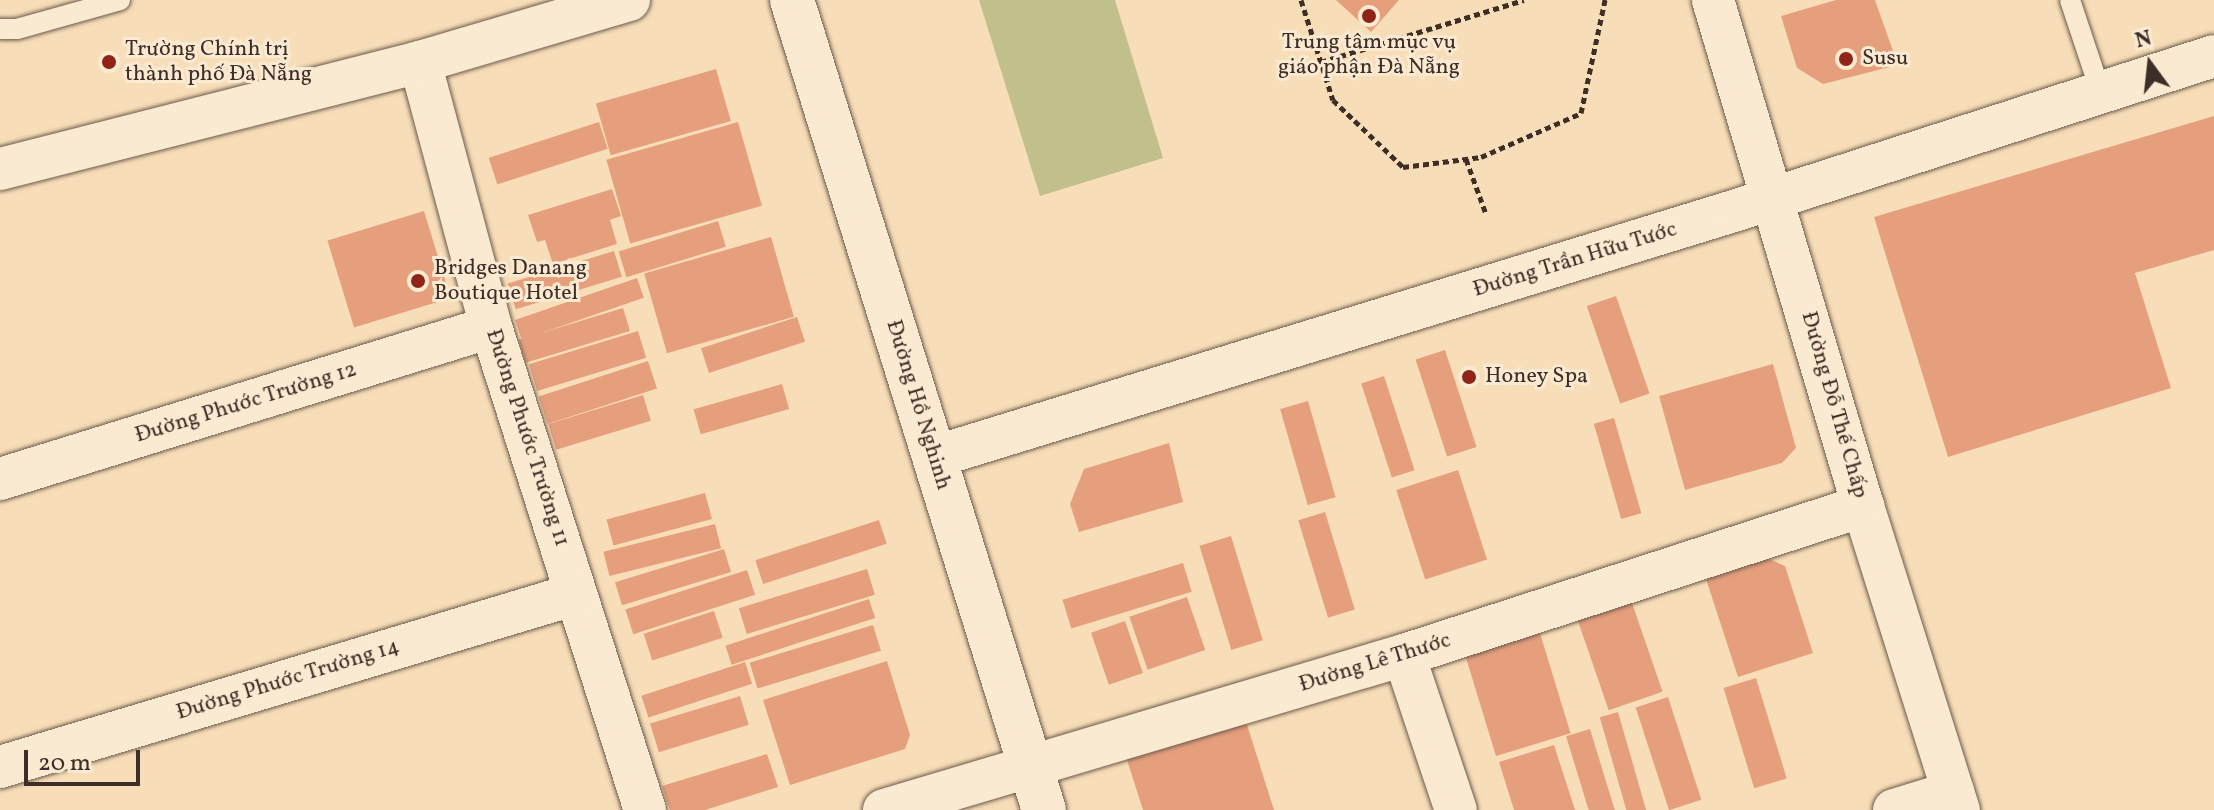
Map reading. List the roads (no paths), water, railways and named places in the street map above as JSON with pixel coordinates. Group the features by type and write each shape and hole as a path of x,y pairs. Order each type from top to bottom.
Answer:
{"street":[{"path":"0,169 420,62 629,0"},
{"name":"Đường Hồ Nghinh","path":"792,0 1044,810"},
{"name":"Đường Đỗ Thế Chấp","path":"1713,0 1774,197 1863,506 1956,801"},
{"name":"Đường Trần Hữu Tước","path":"934,457 1774,197 2214,56"},
{"name":"Đường Phước Trường 11","path":"420,62 491,327 645,810"},
{"name":"Đường Phước Trường 12","path":"0,479 491,327"},
{"name":"Đường Lê Thước","path":"884,810 1404,655 1863,506"},
{"name":"Đường Phước Trường 14","path":"0,767 576,594"},
{"path":"1404,655 1456,810"},
{"path":"1894,810 1956,801"}],"lane":[{"path":"0,29 17,29 120,0"},
{"path":"2070,0 2101,93"}],"place":[{"name":"Trung tâm mục vụ giáo phận Đà Nẵng","path":"1369,16"},
{"name":"Susu","path":"1846,59"},
{"name":"Trường Chính trị thành phố Đà Nẵng","path":"109,62"},
{"name":"Bridges Danang Boutique Hotel","path":"418,281"},
{"name":"Honey Spa","path":"1469,377"}]}
